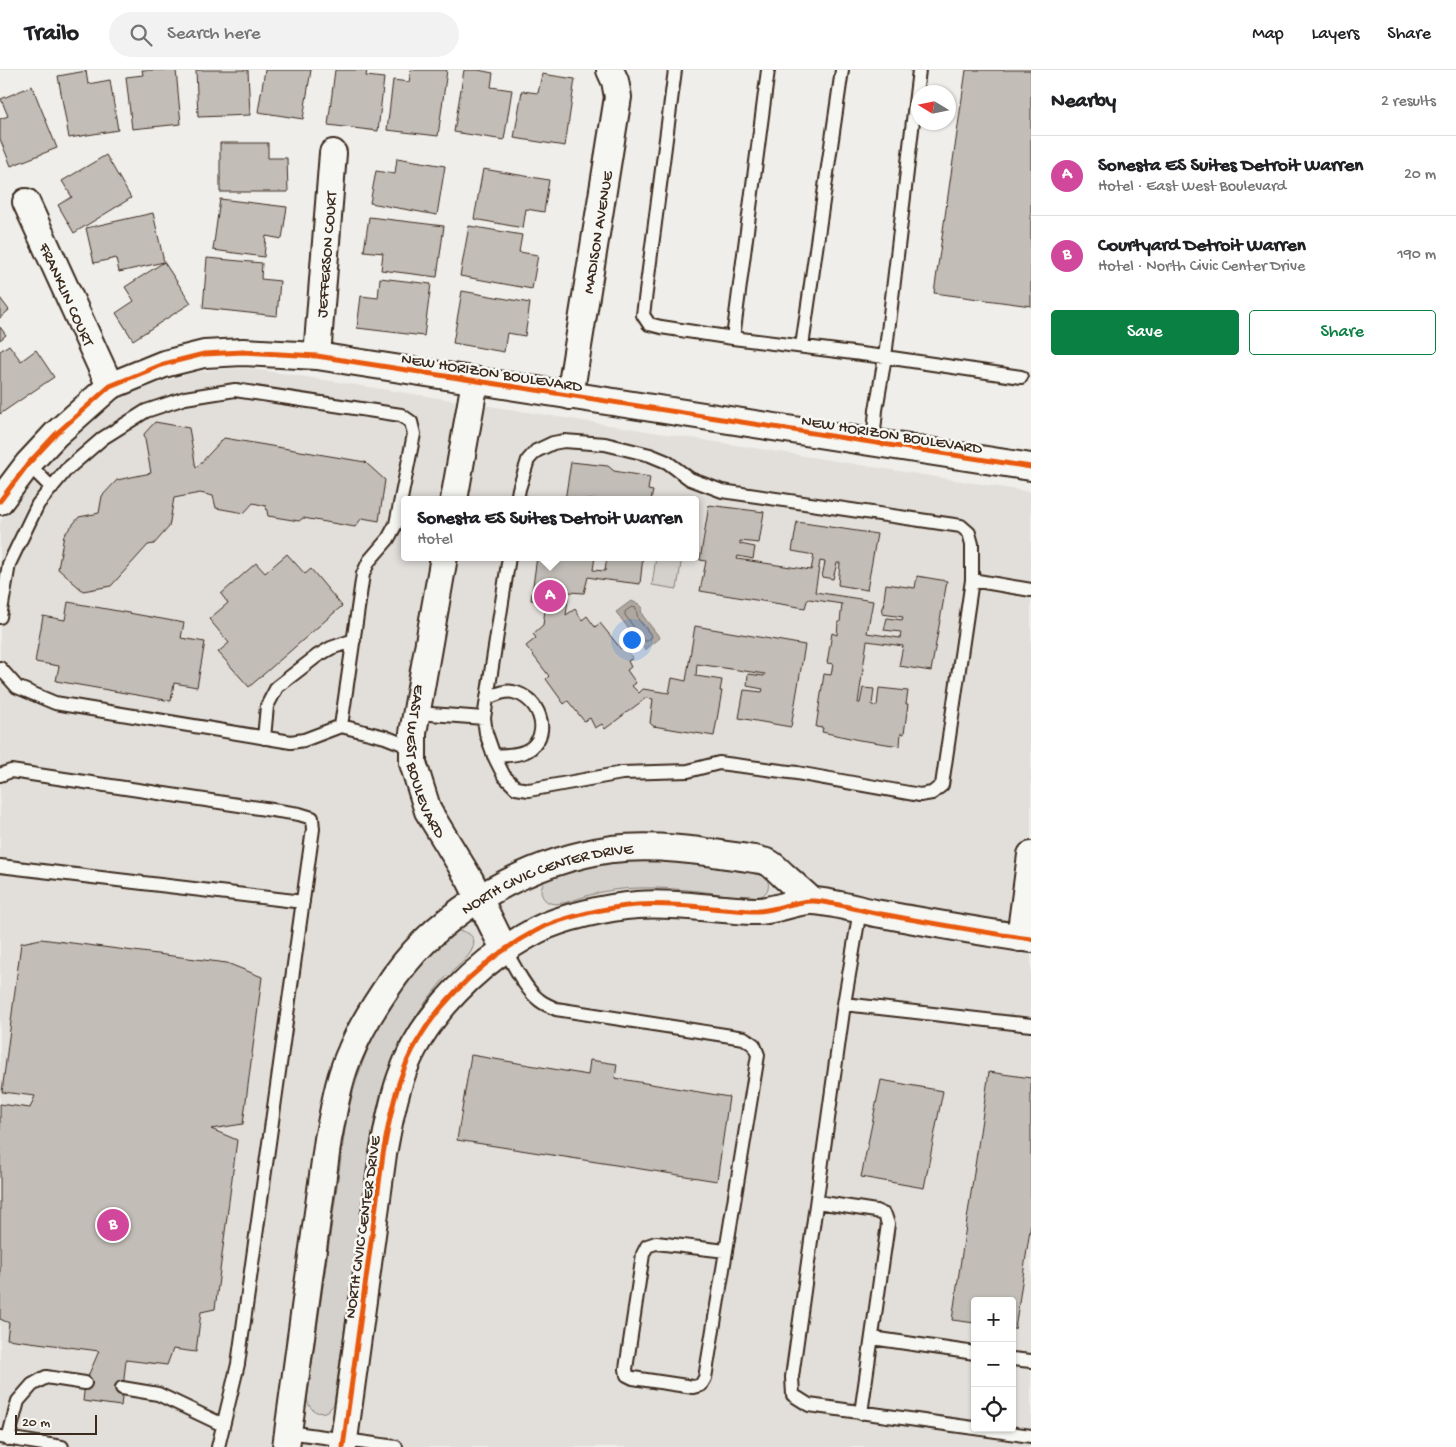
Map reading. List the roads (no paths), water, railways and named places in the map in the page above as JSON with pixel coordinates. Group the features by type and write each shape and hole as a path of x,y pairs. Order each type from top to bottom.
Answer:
{"street":[{"name":"MADISON AVENUE","path":"570,396 618,97 615,81 610,70"},
{"name":"JEFFERSON COURT","path":"317,356 333,153"},
{"name":"FRANKLIN COURT","path":"26,202 110,386"},
{"name":"NEW HORIZON BOULEVARD","path":"0,501 28,464 56,434 110,386 164,364 204,354 243,352 317,356 1031,467"},
{"path":"455,496 475,381"},
{"name":"EAST WEST BOULEVARD","path":"443,561 413,733 413,763 428,811 470,880 504,949"},
{"name":"NORTH CIVIC CENTER DRIVE","path":"287,1440 328,1139 338,1093 350,1053 368,1016 401,968 420,947 451,918 479,899 510,882 543,867 576,856 613,849 684,848 768,862 812,901"},
{"path":"1025,938 1031,855"},
{"name":"NORTH CIVIC CENTER DRIVE","path":"343,1444 383,1154 390,1114 401,1076 414,1047 435,1016 466,981 504,949 539,929 572,917 637,904 758,911 812,901 1025,938"}],"lane":[{"path":"676,70 643,315 649,324 733,338 885,357 1021,377"},
{"path":"733,338 768,70"},
{"path":"802,346 842,70"},
{"path":"874,443 876,410 885,357 920,70"},
{"path":"0,617 3,584 9,564 38,504 66,470 103,438 146,411 185,398 235,390 401,415 411,422 414,434 402,496"},
{"path":"508,561 484,718 486,734 494,756 504,776 516,788 529,790 622,773 688,771 719,763 797,773 920,795 932,793 942,785 972,580 972,544 970,533 961,526 722,490 690,479 667,462 650,455 606,444 564,440 536,451 528,460 518,496"},
{"path":"28,464 52,488"},
{"path":"341,726 363,574 368,561 388,539 396,524 401,499"},
{"path":"972,580 1031,590"},
{"path":"264,738 267,706 277,687 316,656 331,648 354,640"},
{"path":"0,668 17,687 55,703 291,742 304,740 341,726 385,737 413,748"},
{"path":"487,698 512,691 523,695 532,702 540,716 542,728 538,740 530,749 518,754 494,756"},
{"path":"416,713 484,718"},
{"path":"0,775 11,771 299,814 312,818 313,829 238,1364 218,1447"},
{"path":"0,866 303,902"},
{"path":"860,910 844,1004 792,1377 793,1395 809,1405 1031,1436"},
{"path":"504,949 527,989 539,1001 556,1009 744,1038 754,1044 758,1055 726,1251 705,1378 701,1385 693,1387 633,1378 627,1375 626,1369 642,1254 647,1246 656,1243 726,1251"},
{"path":"844,1004 1031,1026"},
{"path":"817,1202 876,1211 885,1216 888,1224 861,1413"},
{"path":"872,1338 971,1352"},
{"path":"1016,1359 1031,1361"},
{"path":"62,1447 22,1444 4,1438 18,1401 32,1385 46,1378 85,1383"},
{"path":"122,1388 158,1394 223,1425"},
{"path":"287,1440 396,1447"}],"water":[{"path":"631,601 643,608 641,610 643,616 660,638 645,650 616,612"}],"place":[{"name":"Sonesta ES Suites Detroit Warren","path":"550,596"},
{"name":"Courtyard Detroit Warren","path":"113,1225"}]}
